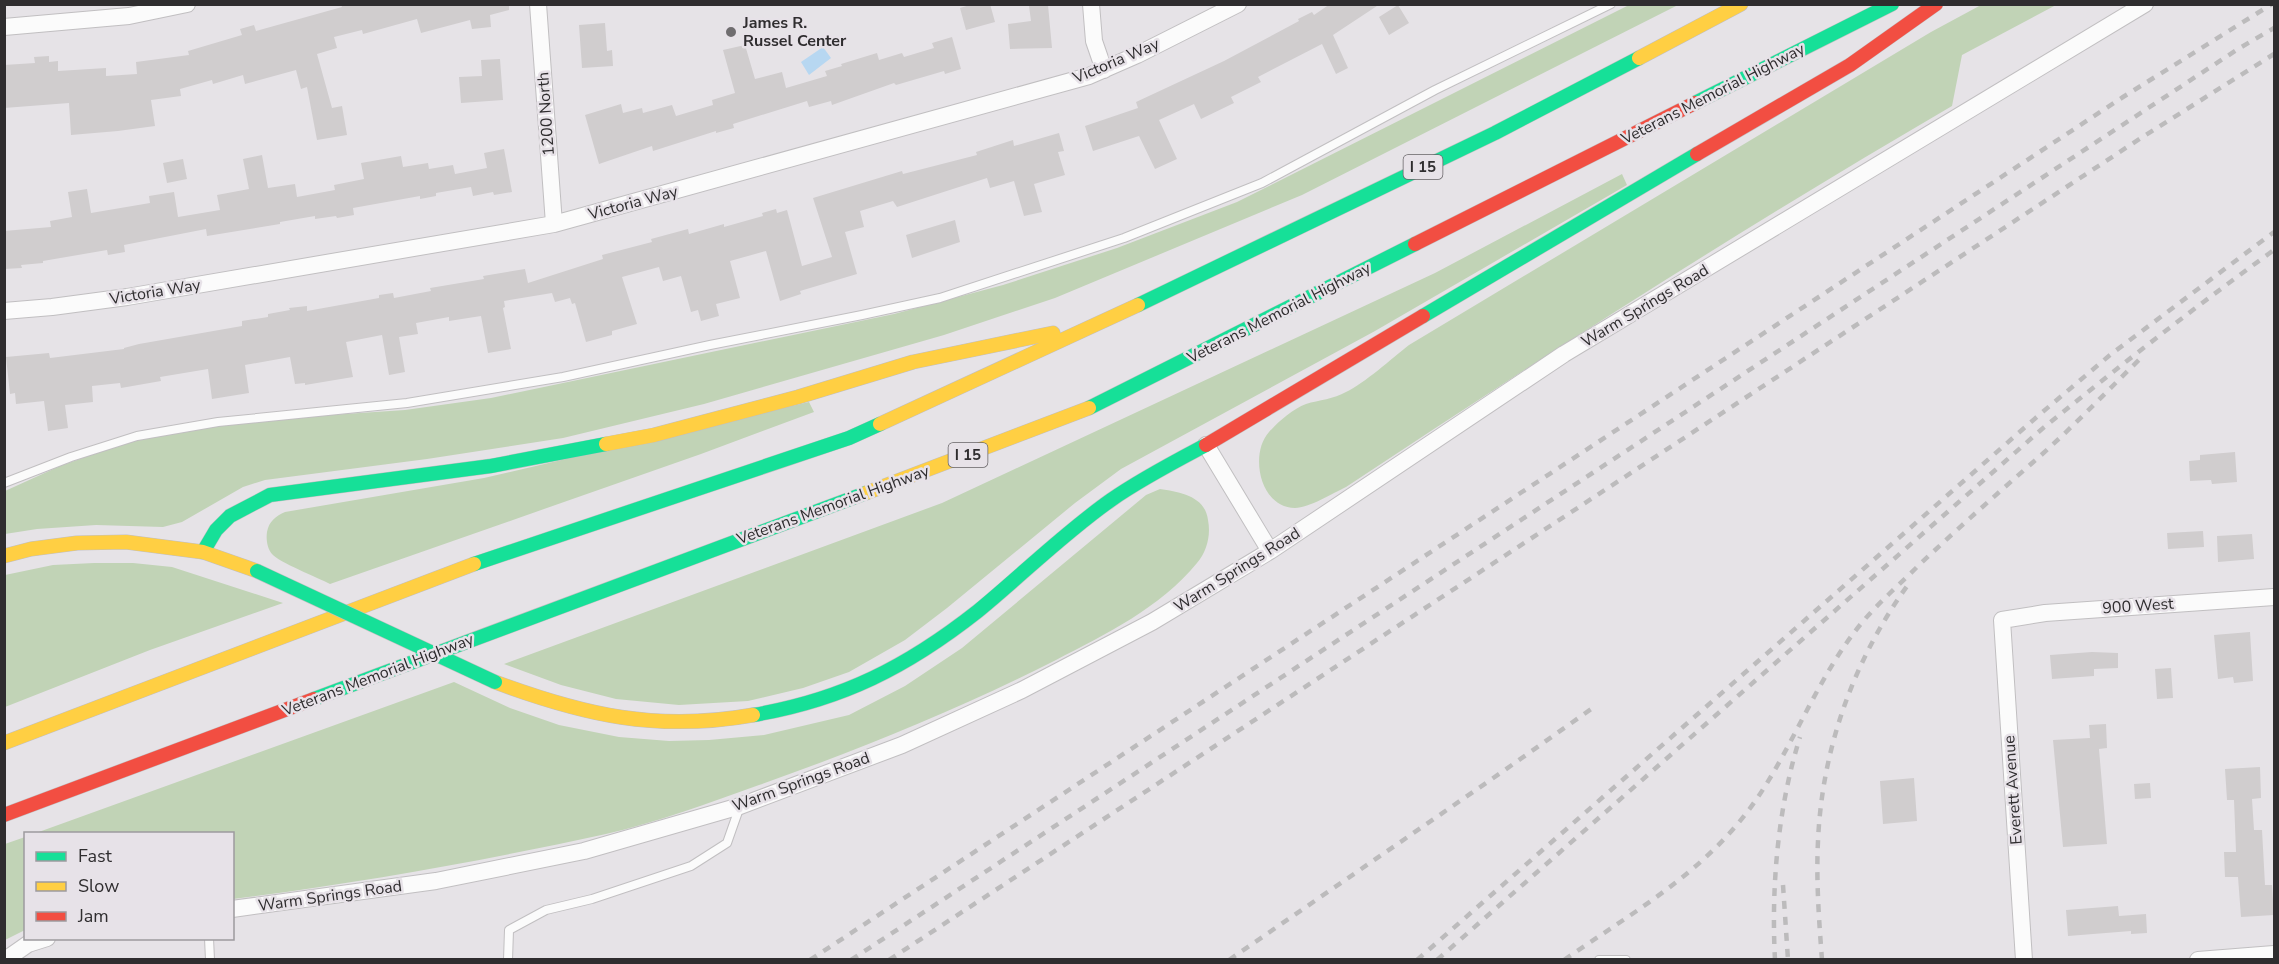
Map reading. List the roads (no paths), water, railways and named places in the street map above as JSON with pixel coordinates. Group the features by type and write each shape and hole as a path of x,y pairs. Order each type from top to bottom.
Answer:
{"main road":[{"name":"I 15","path":"4,742 479,562 849,438 1102,322 1495,133 1741,4"},
{"name":"Veterans Memorial Highway","path":"4,815 1084,411 1892,4"},
{"path":"4,556 31,549 87,543 126,542 203,552 257,571 495,682 544,700 592,713 675,722 717,721 803,705 884,674 919,653 959,625 1112,499 1850,65 1936,4"},
{"path":"203,552 214,531 226,518 244,506 270,495 491,466 654,435 798,398 913,362 1102,322"}],"street":[{"path":"4,27 129,16 187,4"},
{"name":"1200 North","path":"538,4 554,224"},
{"path":"1091,4 1094,41 1104,70"},
{"name":"Victoria Way","path":"4,311 127,297 554,224 1104,70 1238,4"},
{"name":"Warm Springs Road","path":"234,909 436,881 573,854 740,806 902,745 1022,690 1152,622 1270,551 1564,354 2145,4"},
{"path":"1206,445 1270,551"},
{"name":"900 West","path":"2002,620 2045,613 2274,597"},
{"name":"Everett Avenue","path":"2002,620 2025,960"},
{"path":"5,960 28,944 43,940"},
{"path":"2198,960 2274,954"}],"lane":[{"path":"4,483 71,457 137,436 218,422 407,403 563,378 940,298 1124,238 1262,183 1436,90 1611,4"},
{"path":"508,960 509,930 546,910 592,899 692,866 727,843 740,806"},
{"path":"209,940 210,960"},
{"path":"1599,960 1626,960"}],"water":[{"path":"823,47 831,58 809,75 801,62"}],"railway":[{"path":"810,960 2123,97 2272,4"},
{"path":"851,960 2238,49 2274,28"},
{"path":"889,960 2141,138 2274,54"},
{"path":"1417,960 2039,415 2110,355 2274,232"},
{"path":"1437,960 2042,429 2215,293 2274,250"},
{"path":"1564,960 1669,888 1717,847 1758,797 1832,666 1860,625 1932,553 2066,432 2143,356"},
{"path":"1822,960 1817,856 1826,771 1834,738 1858,672 1890,611 1910,582"},
{"path":"1229,960 1594,707"},
{"path":"1775,960 1775,875 1781,819 1800,737"},
{"path":"1783,885 1788,960"}],"place":[{"name":"James R. Russel Center","path":"731,32"}]}
